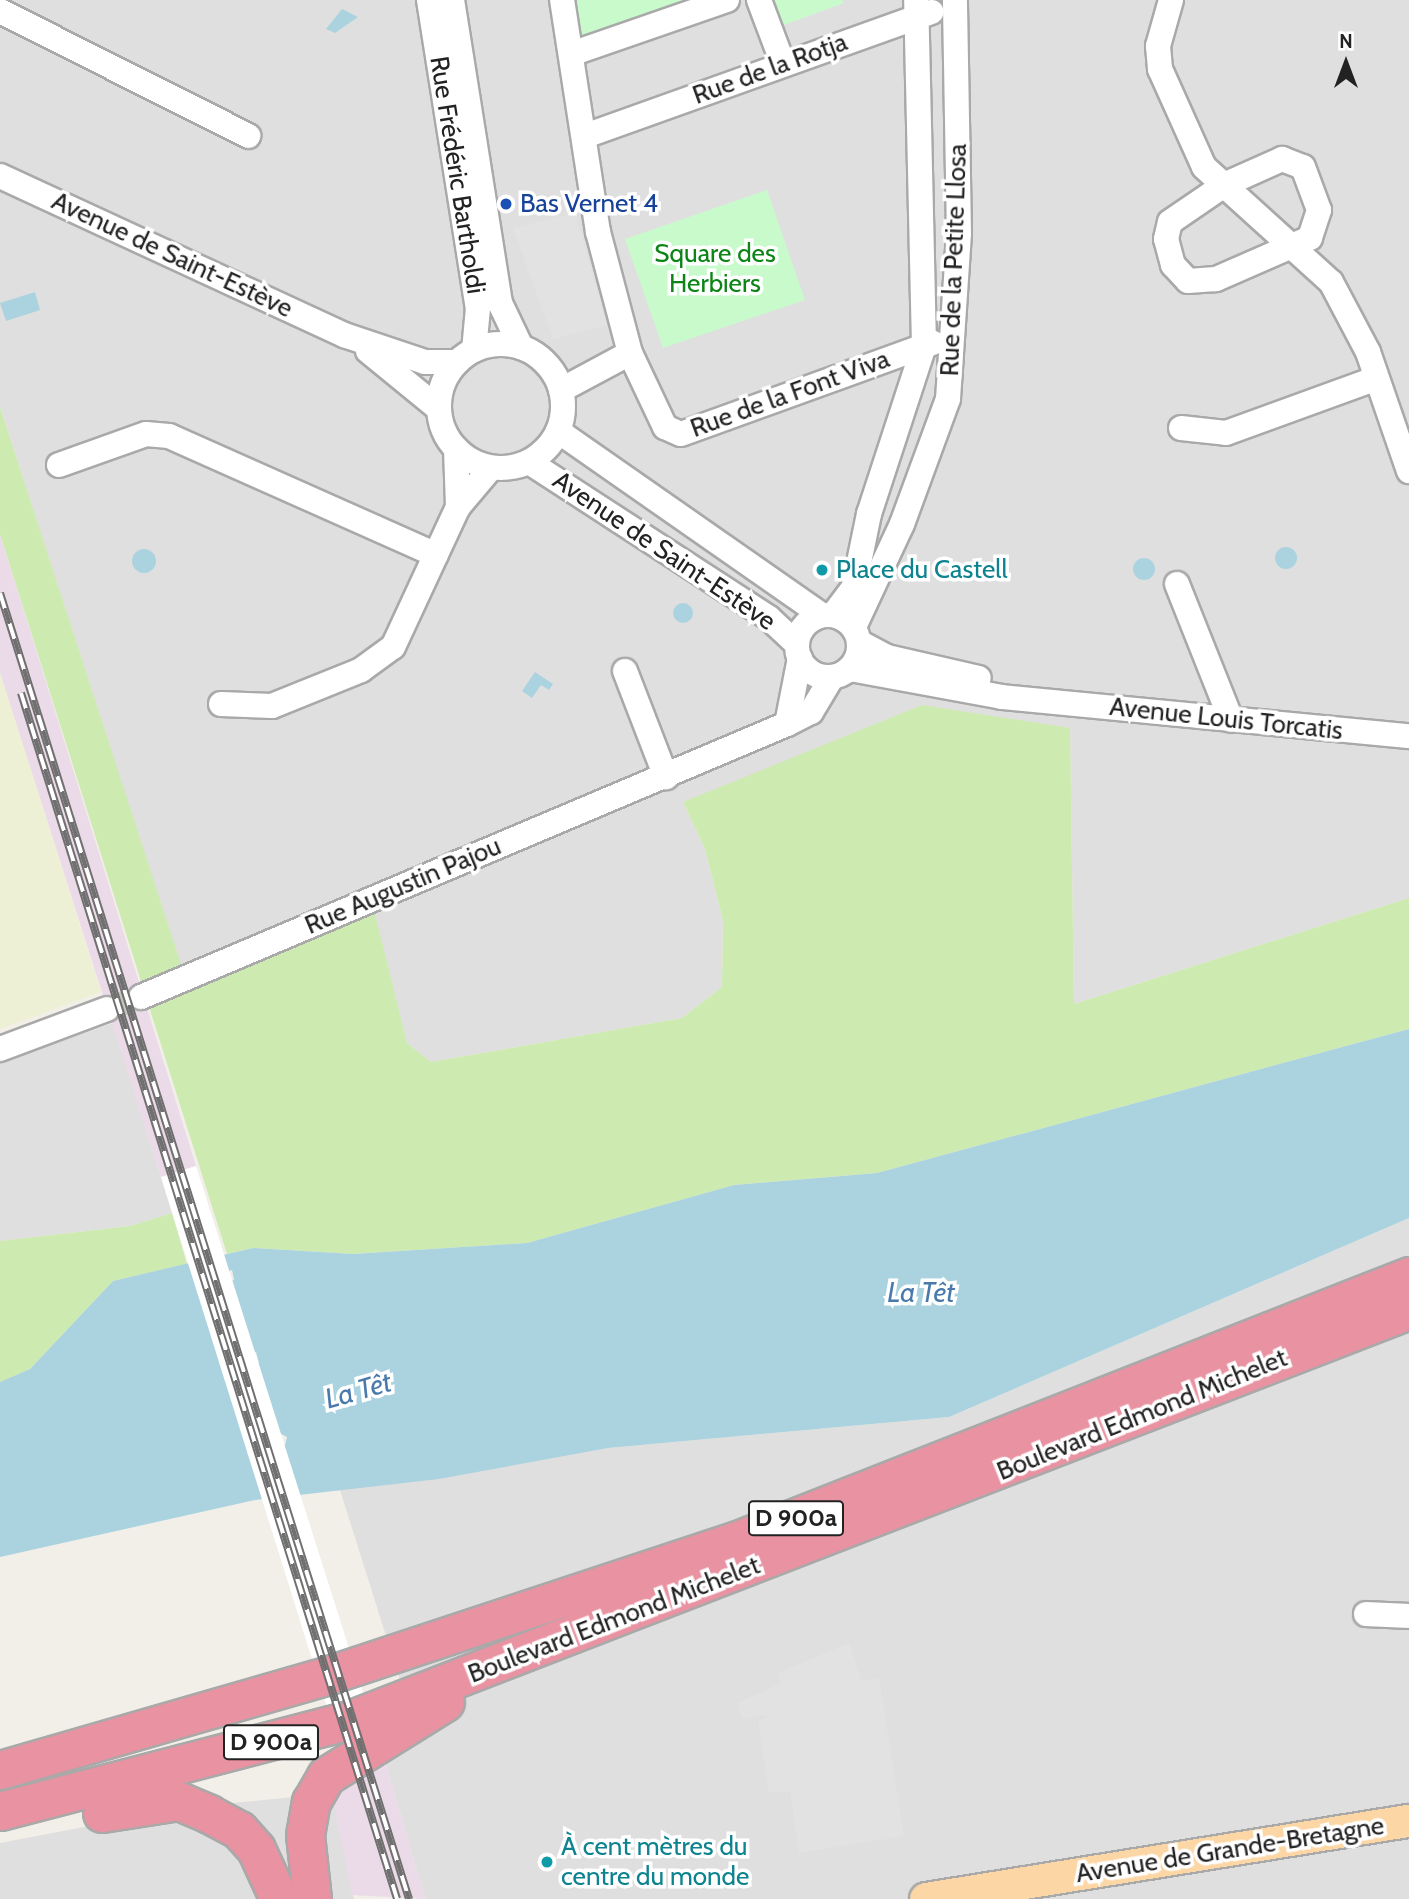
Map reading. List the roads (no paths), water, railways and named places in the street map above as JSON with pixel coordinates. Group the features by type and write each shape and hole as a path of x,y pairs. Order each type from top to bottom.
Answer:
{"highway":[{"name":"Boulevard Edmond Michelet","path":"0,1770 261,1692 735,1541 1409,1278"},
{"name":"Boulevard Edmond Michelet","path":"0,1811 349,1720 1409,1310"},
{"path":"312,1899 305,1835 311,1802 326,1776 535,1650"},
{"path":"0,1752 261,1692"},
{"path":"0,1836 148,1802 179,1801 239,1830 274,1878 279,1899"}],"main road":[{"name":"Avenue de Grande-Bretagne","path":"938,1898 1409,1821"}],"street":[{"name":"Rue Frédéric Bartholdi","path":"429,0 478,308 465,356"},
{"name":"Rue Frédéric Bartholdi","path":"452,0 500,303 522,347"},
{"name":"Rue de la Font Viva","path":"562,0 598,232 630,353 665,428 681,434 954,337"},
{"path":"571,54 727,0"},
{"path":"759,0 783,64"},
{"path":"1171,0 1158,46 1160,69 1204,167 1294,245 1331,282 1368,352 1374,379 1409,471"},
{"name":"Rue de la Rotja","path":"586,143 783,64 918,16 955,8"},
{"name":"Rue de la Petite Llosa","path":"842,625 902,524 948,399 954,337 955,8"},
{"path":"0,11 248,136"},
{"name":"Rue de la Rotja","path":"586,143 918,16"},
{"name":"Rue de la Petite Llosa","path":"842,625 854,587 869,514 924,346 918,16"},
{"path":"1282,159 1297,160 1319,210 1310,238 1294,245 1216,278 1188,281 1173,265 1170,222 1224,185 1282,159"},
{"name":"Avenue de Saint-Estève","path":"0,176 344,334 425,362 465,356"},
{"name":"Avenue de Saint-Estève","path":"344,334 438,408"},
{"path":"456,449 491,468 529,462 558,431 561,390 553,372 522,347 465,356 438,408 456,449 458,507"},
{"path":"561,390 630,353"},
{"path":"1181,428 1226,433 1374,379"},
{"name":"Avenue de Saint-Estève","path":"558,431 842,625"},
{"path":"59,465 146,434 169,436 436,555"},
{"name":"Avenue de Saint-Estève","path":"529,462 769,618 813,673 841,673"},
{"path":"221,704 272,706 361,670 393,647 458,507 491,468"},
{"path":"1177,584 1231,720"},
{"path":"788,724 804,626 842,625"},
{"name":"Rue Augustin Pajou","path":"141,997 666,776 811,712 841,673 842,625"},
{"name":"Avenue Louis Torcatis","path":"842,625 887,657 1043,699"},
{"path":"625,671 666,776"},
{"name":"Avenue Louis Torcatis","path":"841,673 1231,720 1409,736"},
{"path":"0,1049 107,1009"},
{"path":"1366,1614 1409,1616"}],"water":[{"path":"342,9 358,17 335,33 326,29"},
{"path":"35,292 40,310 6,321 0,303"},
{"path":"1282,547 1290,547 1297,554 1297,562 1290,569 1282,569 1275,562 1275,554"},
{"path":"144,549 155,556 156,561 149,572 144,573 133,566 132,561 139,550"},
{"path":"1144,558 1152,561 1155,569 1152,577 1144,580 1136,577 1133,569 1136,561"},
{"path":"683,603 690,606 693,613 690,620 683,623 676,620 673,613 676,606"},
{"path":"535,672 553,684 549,690 541,685 532,698 522,691"},
{"name":"La Têt","path":"1409,1029 1409,1218 949,1417 608,1448 439,1479 255,1500 0,1557 0,1382 30,1369 113,1281 253,1248 353,1254 527,1243 734,1185 877,1173","holes":["232,1270 234,1280 200,1290 198,1281","256,1352 259,1363 227,1373 224,1361","281,1434 287,1437 285,1445 248,1455 247,1448"]}],"tunnel":[{"path":"107,1009 141,997"}],"railway":[{"path":"0,593 409,1899"},
{"path":"21,693 397,1899"}],"place":[{"name":"Bas Vernet 4","path":"506,204"},
{"name":"Place du Castell","path":"822,570"},
{"name":"À cent mètres du centre du monde","path":"547,1862"}],"park label":[{"name":"Square des Herbiers","path":"715,269"}]}
